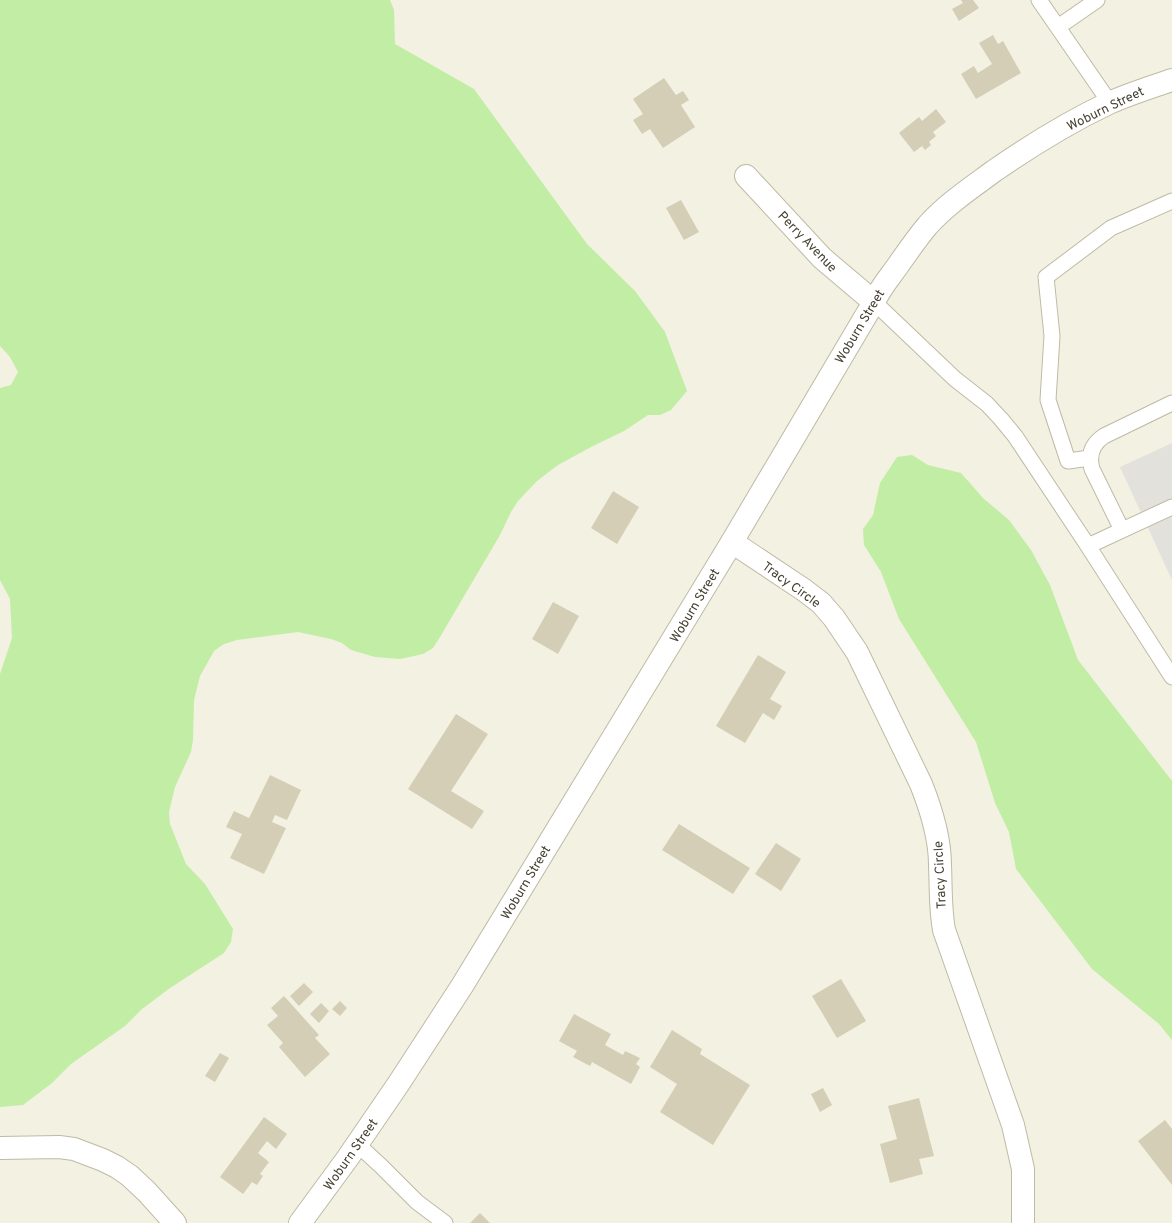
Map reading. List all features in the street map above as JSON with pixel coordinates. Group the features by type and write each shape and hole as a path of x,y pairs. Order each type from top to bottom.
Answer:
{"street":[{"name":"Woburn Street","path":"300,1223 399,1083 462,986 732,542 874,302 879,291 910,248 929,225 953,202 1013,158 1110,103 1149,87 1172,80"},
{"name":"Perry Avenue","path":"746,176 822,258 874,302"},
{"name":"Tracy Circle","path":"732,542 804,590 821,603 834,618 857,652 921,784 934,822 938,842 941,916 944,930 1014,1132 1023,1169 1023,1223"},
{"path":"0,1148 59,1147 74,1149 103,1160 130,1176 147,1192 175,1223"}],"lane":[{"path":"1039,0 1110,103"},
{"path":"1058,27 1098,0"},
{"path":"1090,458 1068,461 1048,400 1052,336 1046,277 1111,228 1172,202"},
{"path":"874,302 956,379 987,404 1015,436 1172,677"},
{"path":"1122,530 1092,469 1090,458 1092,448 1099,439 1172,403"},
{"path":"1088,546 1172,507"},
{"path":"357,1144 417,1202 444,1223"}],"green space":[{"path":"0,0 390,0 394,10 395,44 474,89 587,244 635,291 665,332 687,391 671,410 660,415 648,415 624,431 558,465 537,481 518,501 511,512 500,535 433,648 423,654 400,659 375,657 351,650 342,643 331,639 298,632 237,640 224,644 214,651 200,676 194,700 193,740 191,752 175,787 169,812 170,824 186,864 205,884 233,929 231,942 224,953 170,988 142,1009 125,1026 71,1064 52,1083 23,1105 0,1107 0,674 12,638 10,599 0,580 0,388 11,385 18,372 10,357 0,346"},
{"path":"912,455 928,465 961,473 983,498 1009,520 1031,550 1050,585 1078,660 1172,781 1172,1040 1159,1024 1092,969 1016,869 1009,832 995,803 976,742 899,619 881,572 864,545 863,529 873,515 880,483 897,457"}],"shaded area":[{"path":"1172,443 1172,580 1120,467"}],"building":[{"path":"961,0 973,0 979,8 959,21 952,9 963,3"},
{"path":"993,35 998,44 1003,41 1021,73 976,99 961,74 974,66 978,73 992,64 979,43"},
{"path":"664,78 676,95 683,91 689,100 681,105 695,127 663,148 650,129 642,134 633,120 643,114 633,99"},
{"path":"936,109 946,122 933,132 936,136 929,142 931,145 925,150 922,146 914,152 899,133 919,117 922,121"},
{"path":"681,200 699,232 684,240 666,208"},
{"path":"613,491 639,507 617,544 591,528"},
{"path":"553,602 579,616 558,654 532,639"},
{"path":"758,655 786,672 770,699 782,706 774,720 763,713 745,743 716,726"},
{"path":"456,714 488,734 451,791 484,811 472,829 408,789"},
{"path":"270,775 301,790 287,820 275,815 272,822 286,828 264,874 230,858 242,834 226,827 234,811 249,818"},
{"path":"679,824 750,868 733,894 662,850"},
{"path":"776,843 801,859 781,891 755,874"},
{"path":"841,979 866,1021 837,1038 812,996"},
{"path":"304,983 313,992 299,1006 290,996"},
{"path":"284,996 319,1035 315,1038 330,1054 305,1077 279,1047 283,1043 267,1025 278,1016 271,1008"},
{"path":"340,1001 347,1008 340,1016 332,1009"},
{"path":"321,1003 329,1011 319,1023 310,1014"},
{"path":"574,1014 611,1034 605,1045 623,1055 625,1051 640,1058 636,1064 640,1067 631,1084 592,1062 590,1066 573,1057 577,1051 559,1041"},
{"path":"672,1030 702,1049 700,1054 750,1085 713,1145 660,1112 677,1084 650,1067"},
{"path":"220,1053 229,1058 215,1082 205,1076"},
{"path":"823,1088 832,1105 820,1112 811,1094"},
{"path":"919,1098 934,1156 919,1159 923,1174 890,1183 880,1144 897,1139 888,1106"},
{"path":"264,1117 287,1134 276,1149 267,1141 258,1153 269,1162 260,1174 263,1176 257,1185 252,1182 243,1194 220,1177"},
{"path":"1165,1120 1172,1129 1172,1185 1138,1141"},
{"path":"480,1213 490,1223 470,1223"}]}
